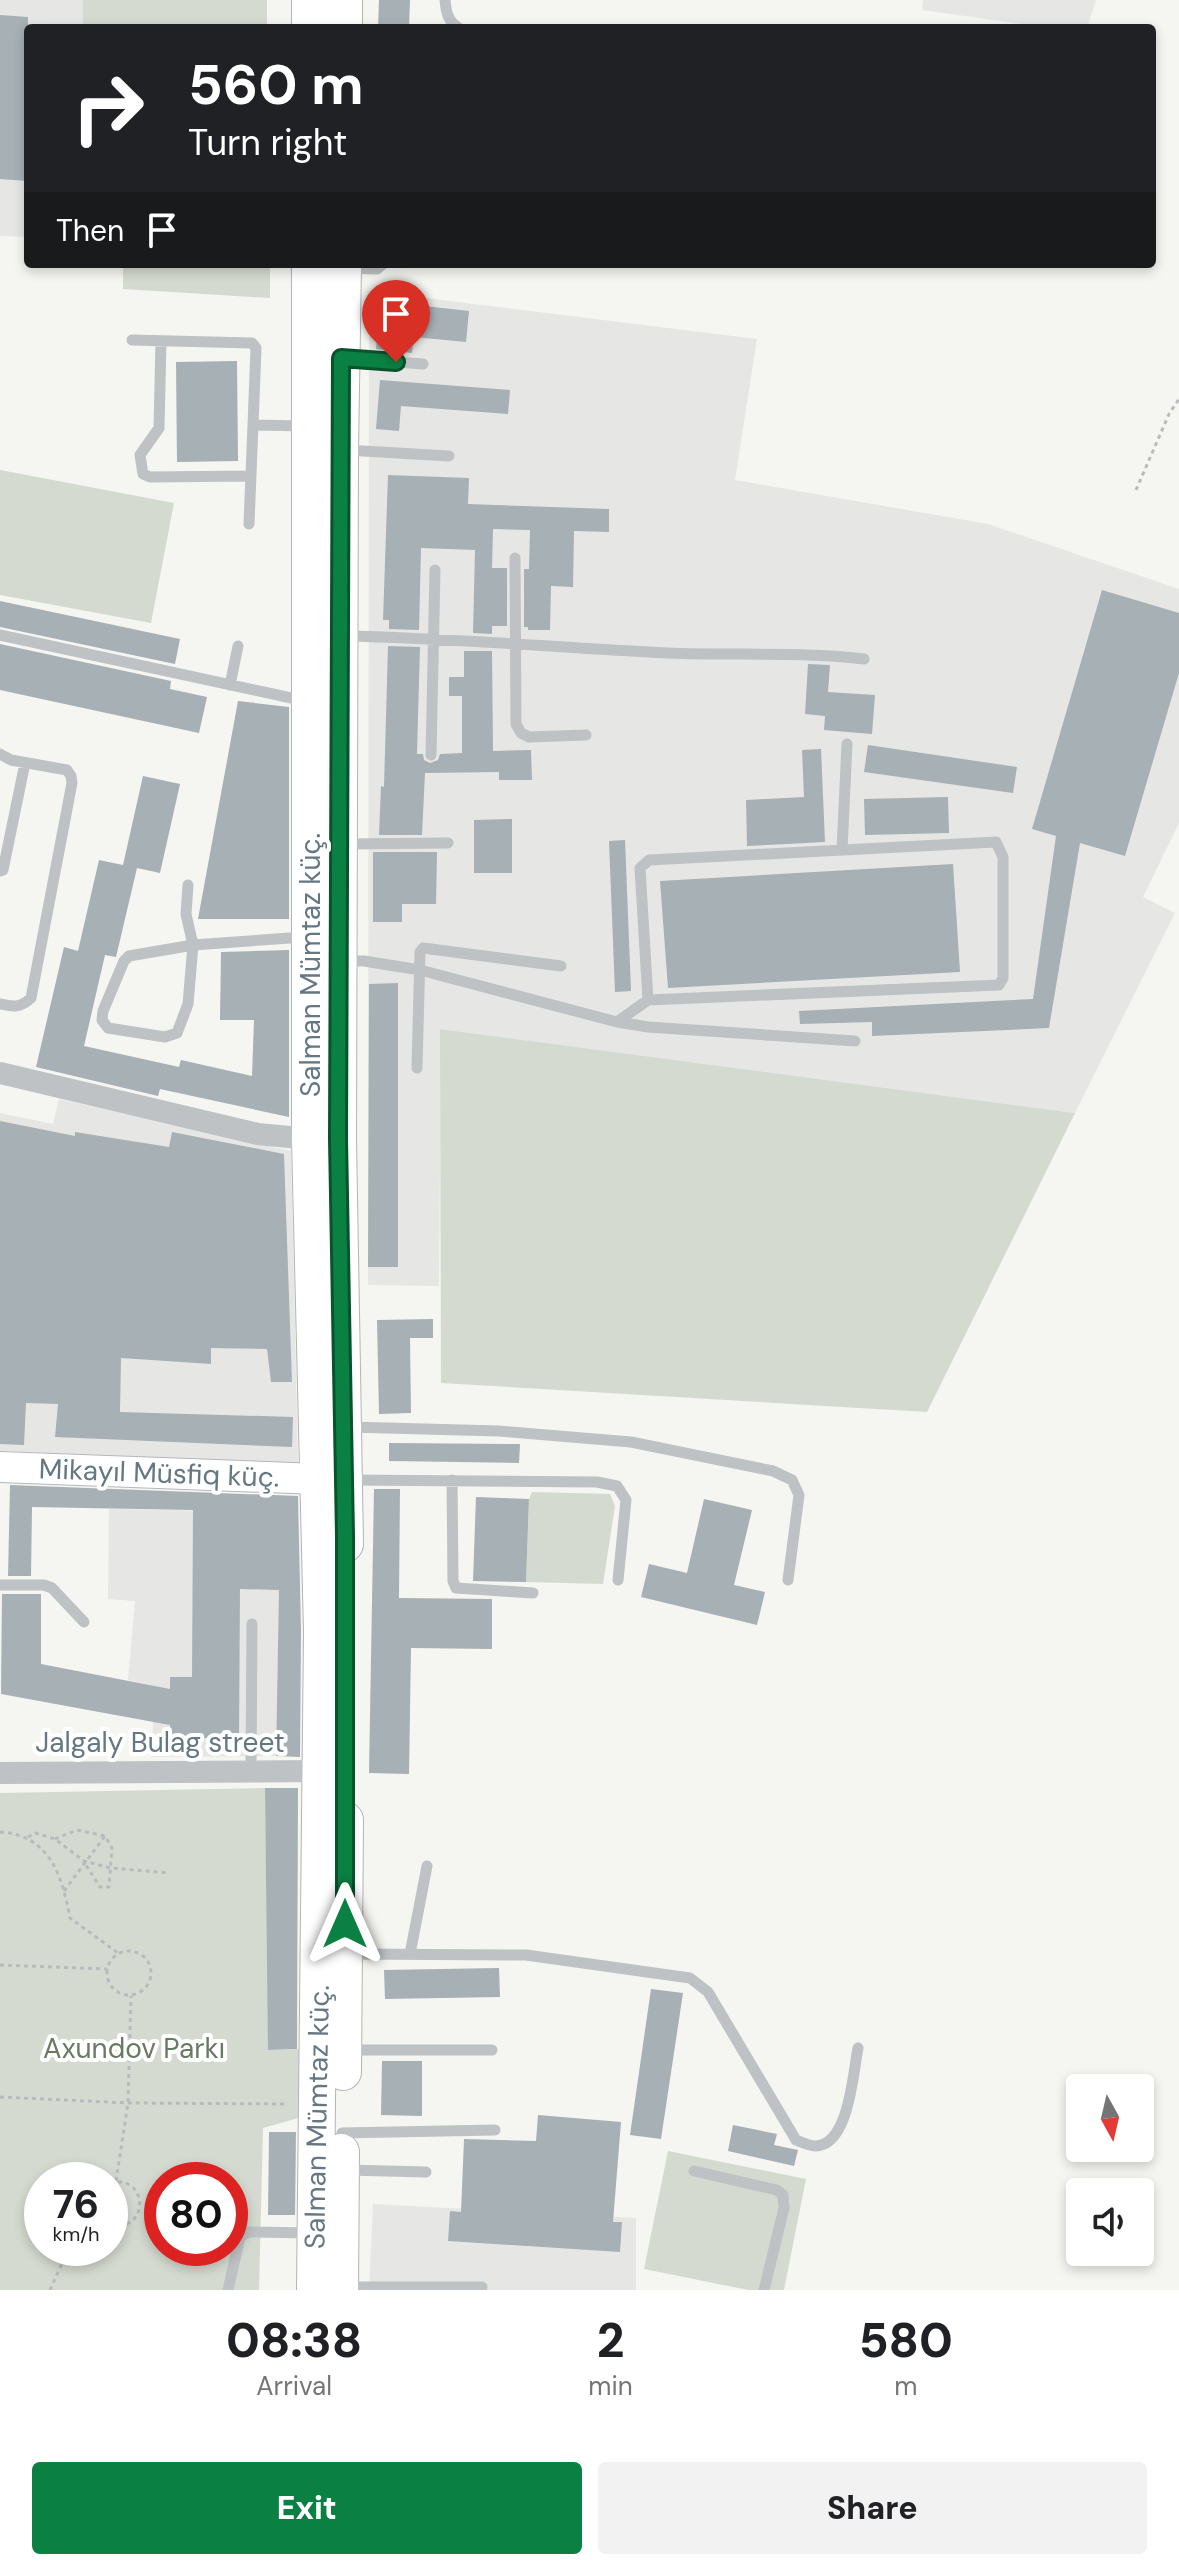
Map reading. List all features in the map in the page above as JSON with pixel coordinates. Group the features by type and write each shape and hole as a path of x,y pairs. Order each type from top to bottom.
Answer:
{"highway":[{"path":"310,0 310,24"},
{"path":"344,0 344,24"},
{"path":"328,2270 341,2170 342,2133 330,2050 345,1954 333,1772 332,1480 343,1427 338,1139 320,953 329,864 339,635 329,434 341,358 332,268"},
{"name":"Salman Mümtaz küç.","path":"329,864 309,702 329,434 332,268"},
{"name":"Salman Mümtaz küç.","path":"320,953 310,1139 332,1480"},
{"name":"Salman Mümtaz küç.","path":"328,2270 333,1772"}],"main road":[{"name":"Mikayıl Müsfiq küç.","path":"0,1467 332,1480"}],"street":[{"path":"0,1073 258,1134 310,1139"},
{"name":"Jalgaly Bulag street","path":"0,1773 333,1772"}],"lane":[{"path":"445,0 446,13 452,24"},
{"path":"132,340 252,343 256,348 249,524"},
{"path":"161,341 159,428 140,455 143,474 150,477 250,476"},
{"path":"341,358 423,364"},
{"path":"253,425 329,434 449,456"},
{"path":"515,558 516,724 521,733 529,737 586,735"},
{"path":"431,755 435,570"},
{"path":"0,635 309,702"},
{"path":"339,635 432,637 671,653 817,653 864,659"},
{"path":"230,685 238,646"},
{"path":"842,850 847,744"},
{"path":"0,754 25,763 67,770 72,783 31,998 24,1005 14,1007 0,1004"},
{"path":"0,871 3,870 25,763"},
{"path":"617,1022 648,1000 999,985 1003,978 1003,857 996,842 649,860 640,868 648,1000"},
{"path":"329,864 448,843"},
{"path":"188,885 186,914 193,945 188,1004 177,1033 165,1037 108,1028 102,1020 103,1011 129,956 193,945 320,953 420,970 617,1022 648,1027 855,1041"},
{"path":"417,1068 420,952 423,948 561,966"},
{"path":"343,1427 499,1431 606,1439 773,1471 792,1480 799,1495 788,1580"},
{"path":"332,1480 597,1482 617,1486 626,1500 618,1580"},
{"path":"452,1480 453,1581 456,1588 533,1593"},
{"path":"0,1585 44,1585 52,1588 84,1622"},
{"path":"251,1771 252,1624"},
{"path":"410,1954 427,1866"},
{"path":"345,1954 526,1955 690,1978 708,1992 796,2140 815,2146 831,2140 843,2125 858,2048"},
{"path":"330,2050 492,2050"},
{"path":"342,2133 495,2130"},
{"path":"341,2170 426,2172"},
{"path":"694,2171 777,2190 783,2195 784,2208 764,2290"},
{"path":"228,2290 240,2237 249,2232 328,2270 482,2287"}],"path":[{"path":"1136,490 1169,414 1179,399"},
{"path":"28,1837 35,1833 55,1839 84,1861 100,1887 109,1887 112,1848 105,1836 77,1830 55,1839"},
{"path":"0,1832 28,1837 48,1857 61,1877 70,1918 118,1953"},
{"path":"64,1891 105,1836"},
{"path":"84,1861 111,1868 169,1873"},
{"path":"128,1950 138,1952 151,1967 152,1977 140,1993 131,1996 121,1994 107,1980 110,1960 118,1953 128,1950"},
{"path":"0,1965 107,1969"},
{"path":"119,2162 128,2103 131,1996"},
{"path":"0,2097 128,2103 287,2104"},
{"path":"128,2184 139,2197 140,2207 136,2217 128,2223"},
{"path":"50,2290 61,2266"}],"shaded area":[{"path":"0,0 83,0 83,24 24,24 24,237 0,236"},
{"path":"923,0 1096,0 1088,24 1022,24 922,10"},
{"path":"369,291 757,339 735,480 988,524 1179,589 1179,823 1143,897 1175,913 1075,1113 441,1029 439,1286 368,1285"},
{"path":"59,1099 291,1151 298,1464 0,1451 0,1113 53,1124"},
{"path":"109,1509 281,1512 276,1756 152,1757 154,1686 128,1680 135,1601 108,1599"},
{"path":"373,2204 636,2218 636,2290 369,2290"}],"green space":[{"path":"83,0 267,0 267,24 83,24"},
{"path":"123,268 270,268 270,298 123,289"},
{"path":"0,470 174,503 151,623 0,595"},
{"path":"440,1029 1075,1113 927,1412 441,1383"},
{"path":"532,1492 610,1494 615,1506 603,1584 526,1582 529,1499"},
{"name":"Axundov Parkı","path":"265,1788 269,2050 301,2049 302,2117 263,2128 259,2290 0,2290 0,1793"},
{"path":"668,2151 806,2179 784,2290 748,2290 644,2269"}],"building":[{"path":"379,0 410,0 409,24 378,24"},
{"path":"0,15 28,17 28,24 24,24 24,181 0,179"},
{"path":"381,301 469,311 466,342 414,337 412,353 376,349"},
{"path":"237,361 238,461 177,462 176,362"},
{"path":"380,380 510,390 508,414 401,406 399,431 376,429"},
{"path":"388,475 469,478 468,504 609,509 609,532 574,531 573,587 551,586 550,630 528,630 524,627 524,569 529,569 530,530 493,529 492,568 507,568 507,626 492,626 492,634 473,633 475,550 421,548 419,630 389,629 389,620 383,620"},
{"path":"1102,590 1179,613 1179,673 1125,856 1080,843 1049,1028 872,1036 872,1022 800,1024 799,1011 1033,999 1056,836 1032,829"},
{"path":"0,601 180,639 175,664 0,627"},
{"path":"0,644 171,681 170,689 207,697 199,733 0,690"},
{"path":"388,646 420,647 417,754 423,754 424,760 430,763 438,760 440,754 462,753 462,696 449,696 449,677 464,677 464,651 492,651 493,751 531,750 532,780 499,780 499,772 425,773 422,835 379,835 381,786 384,787"},
{"path":"808,664 830,665 828,692 875,695 872,734 824,730 825,716 805,714"},
{"path":"238,701 289,707 289,919 198,919"},
{"path":"868,745 1017,767 1013,793 864,772"},
{"path":"821,749 825,842 747,846 746,800 804,797 802,750"},
{"path":"143,776 180,784 160,873 137,868 116,957 105,955 84,1046 179,1067 181,1060 252,1076 254,1020 220,1020 221,952 289,950 289,1117 160,1089 158,1096 36,1067 64,947 78,951 99,860 123,865"},
{"path":"948,797 949,833 865,835 864,799"},
{"path":"512,819 512,873 474,873 474,820"},
{"path":"625,840 631,991 615,992 609,841"},
{"path":"373,852 437,852 436,904 402,904 402,922 373,922"},
{"path":"953,864 960,972 668,988 660,881"},
{"path":"398,983 398,1267 368,1267 369,984"},
{"path":"0,1121 75,1136 75,1132 169,1147 172,1132 284,1154 292,1382 271,1382 267,1349 211,1348 211,1364 121,1358 120,1412 293,1417 292,1447 55,1437 58,1404 26,1403 24,1445 0,1444"},
{"path":"433,1319 433,1338 410,1338 411,1413 379,1414 377,1320"},
{"path":"389,1443 520,1444 519,1463 389,1461"},
{"path":"10,1485 298,1496 300,1757 276,1756 279,1590 240,1589 239,1738 170,1738 170,1725 1,1694 2,1594 41,1594 41,1664 170,1689 170,1677 192,1677 193,1510 32,1507 31,1576 8,1576"},
{"path":"374,1489 400,1489 399,1598 492,1599 492,1649 411,1648 409,1774 369,1773"},
{"path":"476,1497 529,1499 526,1582 473,1581"},
{"path":"704,1499 752,1510 734,1585 765,1592 757,1625 641,1597 649,1564 687,1573"},
{"path":"265,1788 298,1788 297,2049 268,2050"},
{"path":"499,1968 500,1997 385,1999 384,1970"},
{"path":"651,1989 683,1993 661,2139 630,2135"},
{"path":"382,2061 422,2061 422,2116 381,2115"},
{"path":"538,2115 621,2122 613,2222 622,2222 620,2252 448,2241 450,2211 461,2212 464,2139 536,2141"},
{"path":"733,2125 777,2134 774,2145 798,2150 794,2166 728,2151"},
{"path":"269,2132 296,2132 295,2215 268,2215"}],"route":[{"path":"345,1924 346,1636 338,1139 341,358 396,362"}]}
